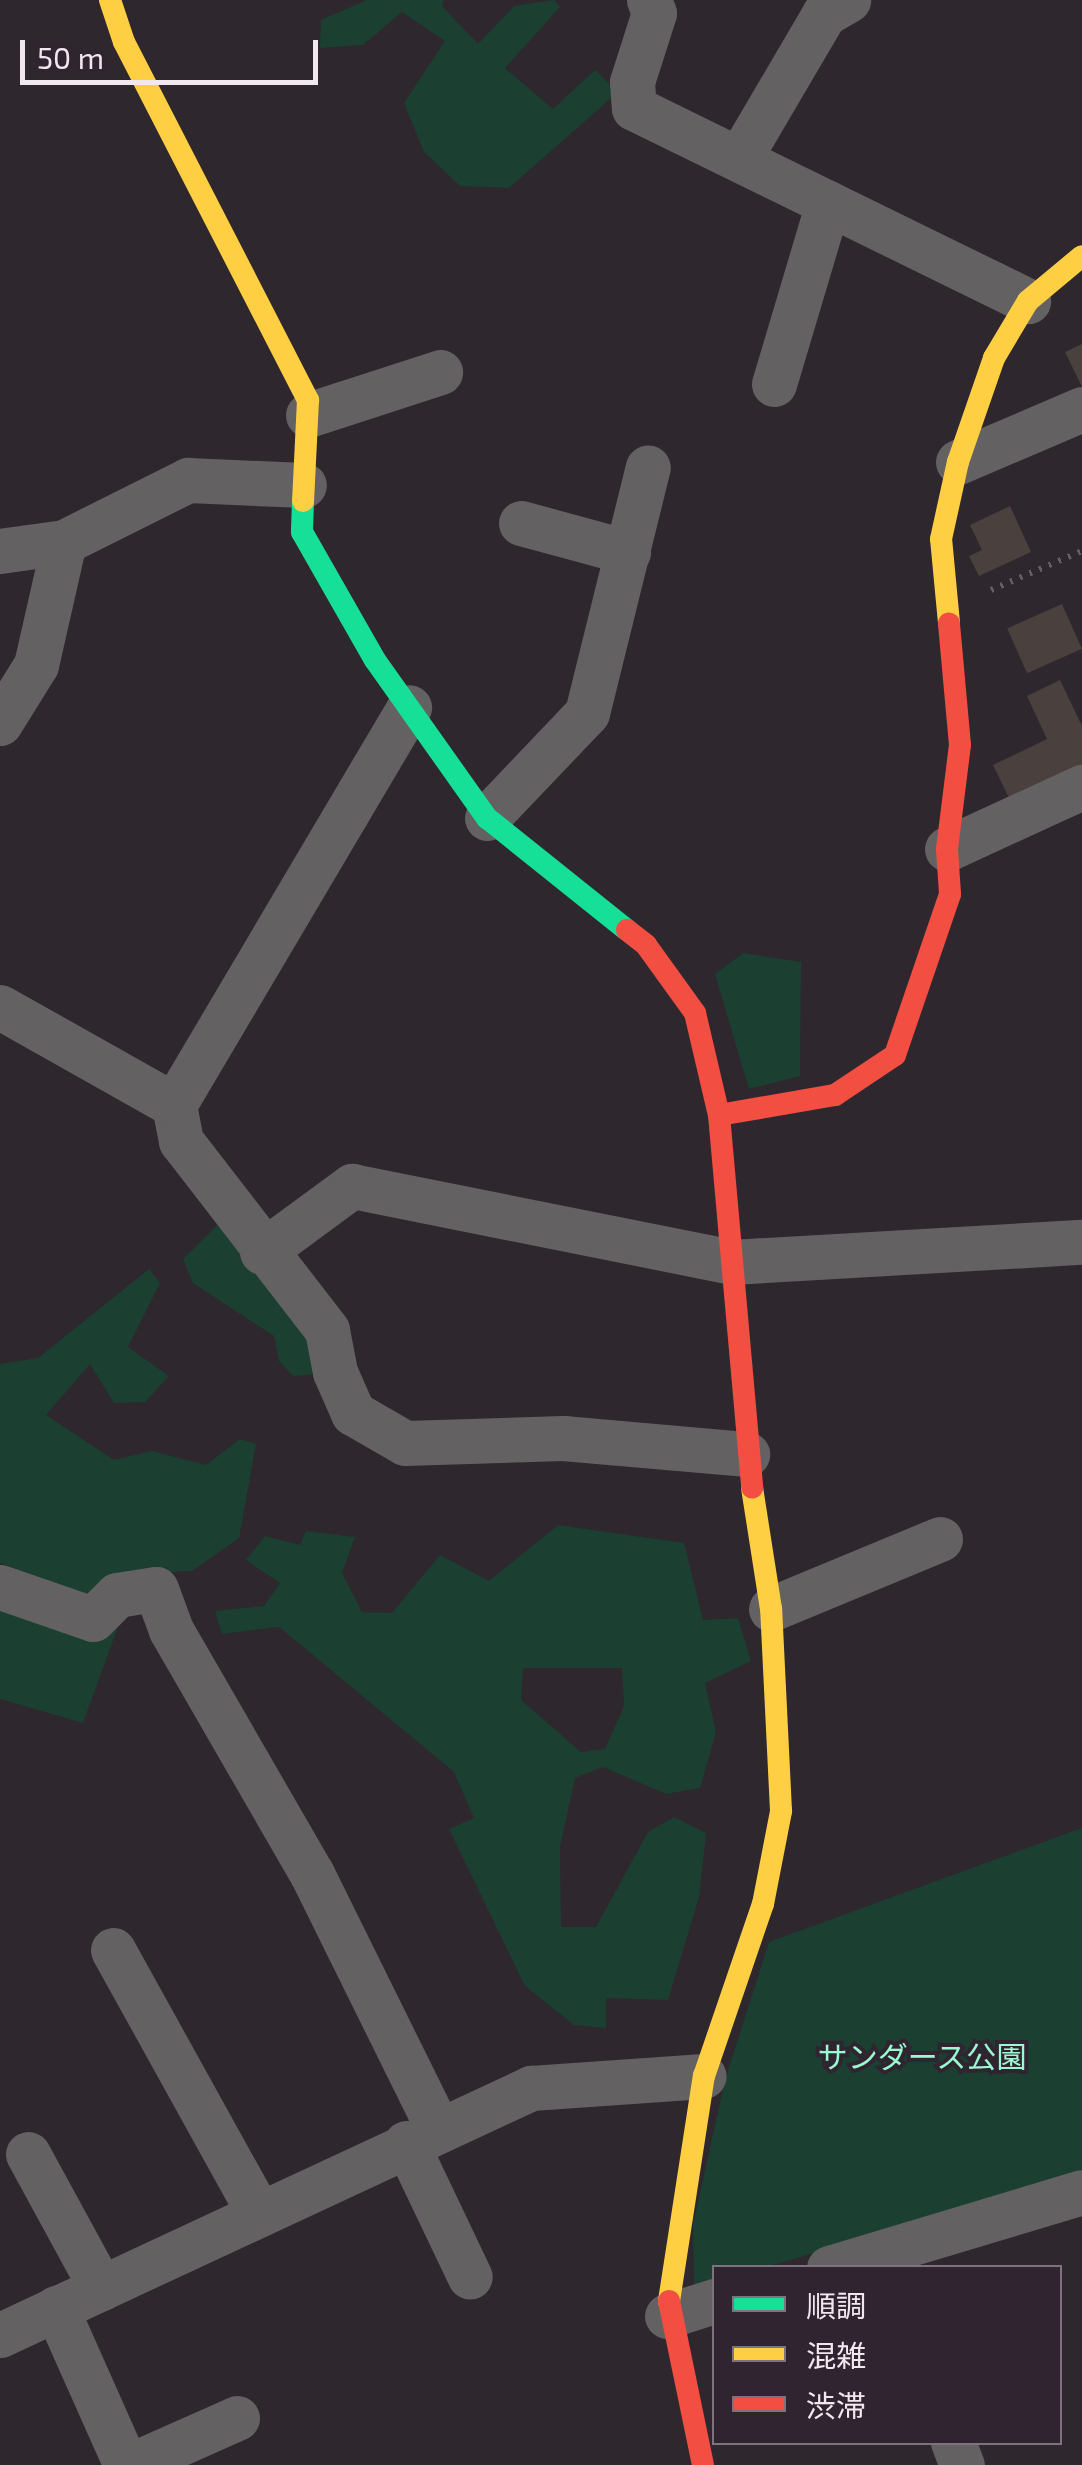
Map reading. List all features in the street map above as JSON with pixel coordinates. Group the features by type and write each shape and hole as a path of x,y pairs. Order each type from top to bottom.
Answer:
{"street":[{"path":"110,0 150,95 308,400 302,532 409,707 487,818 646,945 696,1013 719,1114 747,1454 771,1609 781,1811 763,1904 704,2076 678,2211 667,2316 702,2465"},
{"path":"649,0 654,13 632,82 634,108 1028,301"},
{"path":"739,159 824,14 848,0"},
{"path":"774,384 828,203"},
{"path":"719,1114 835,1095 895,1055 938,941 950,894 947,848 960,744 940,539 958,462 994,358 1028,301 1082,256"},
{"path":"308,415 440,372"},
{"path":"958,462 1082,409"},
{"path":"487,818 587,713 648,467"},
{"path":"0,551 64,542 188,480 304,485"},
{"path":"520,524 628,552"},
{"path":"0,724 36,665 64,542"},
{"path":"409,707 174,1106 180,1141 262,1252 327,1330 335,1372 353,1413 406,1442 563,1438 747,1454"},
{"path":"947,848 1082,786"},
{"path":"0,1006 174,1106"},
{"path":"262,1252 352,1186 731,1262 1079,1250"},
{"path":"771,1609 940,1539"},
{"path":"0,1587 93,1619 117,1595 156,1589 171,1630 312,1874 421,2135 470,2277"},
{"path":"113,1950 260,2213"},
{"path":"0,2335 421,2135 532,2088 704,2076"},
{"path":"28,2154 101,2288"},
{"path":"839,2265 1082,2192"},
{"path":"667,2316 712,2303"},
{"path":"56,2308 128,2465 237,2418"}],"path":[{"path":"948,608 1082,551"}],"green space":[{"path":"367,0 444,0 442,6 478,44 514,6 554,0 560,7 505,68 553,109 595,70 618,92 509,188 460,186 424,152 404,103 445,41 402,12 363,45 320,48 321,20"},
{"path":"743,953 801,962 800,1076 749,1089 715,974"},
{"path":"221,1221 314,1334 317,1374 293,1376 279,1361 274,1336 193,1283 183,1259"},
{"path":"149,1269 160,1283 128,1347 169,1376 145,1402 114,1403 90,1364 46,1415 114,1460 152,1451 206,1465 240,1439 256,1444 239,1538 192,1571 121,1575 89,1596 0,1563 0,1364 38,1358"},
{"path":"558,1525 684,1543 703,1620 738,1618 751,1661 705,1683 716,1732 700,1788 666,1794 603,1767 575,1778 560,1847 561,1927 596,1927 648,1832 674,1817 706,1833 699,1897 668,2000 606,1998 606,2028 574,2025 525,1986 449,1829 474,1818 454,1772 279,1627 222,1634 215,1611 264,1606 280,1583 246,1560 265,1536 300,1545 306,1531 355,1537 342,1573 362,1612 392,1613 440,1555 489,1581","holes":["523,1668 622,1668 624,1706 605,1749 581,1752 521,1700"]},
{"path":"0,1600 122,1616 83,1723 0,1699"},
{"name":"サンダース公園","path":"1082,1828 1082,2176 773,2265 712,2265 712,2283 694,2288 693,2225 725,2080 769,1942"}],"building":[{"path":"1082,344 1082,387 1065,352"},
{"path":"1010,506 1031,552 979,576 969,556 982,550 970,525"},
{"path":"1062,604 1082,649 1027,673 1007,628"},
{"path":"1060,680 1082,726 1082,769 1011,802 993,765 1047,739 1027,696"}],"traffic: fast":[{"path":"303,501 302,532 375,660 487,818 627,930"}],"traffic: slow":[{"path":"110,0 124,42 308,400 303,501"},
{"path":"949,623 941,539 958,462 994,358 1028,301 1082,256"},
{"path":"669,2301 704,2076 763,1904 781,1811 771,1609 752,1488"}],"traffic: jam":[{"path":"719,1115 835,1095 895,1055 950,894 947,849 960,745 949,623"},
{"path":"627,930 646,945 695,1013 719,1115 752,1488"},
{"path":"669,2301 703,2465"}]}
